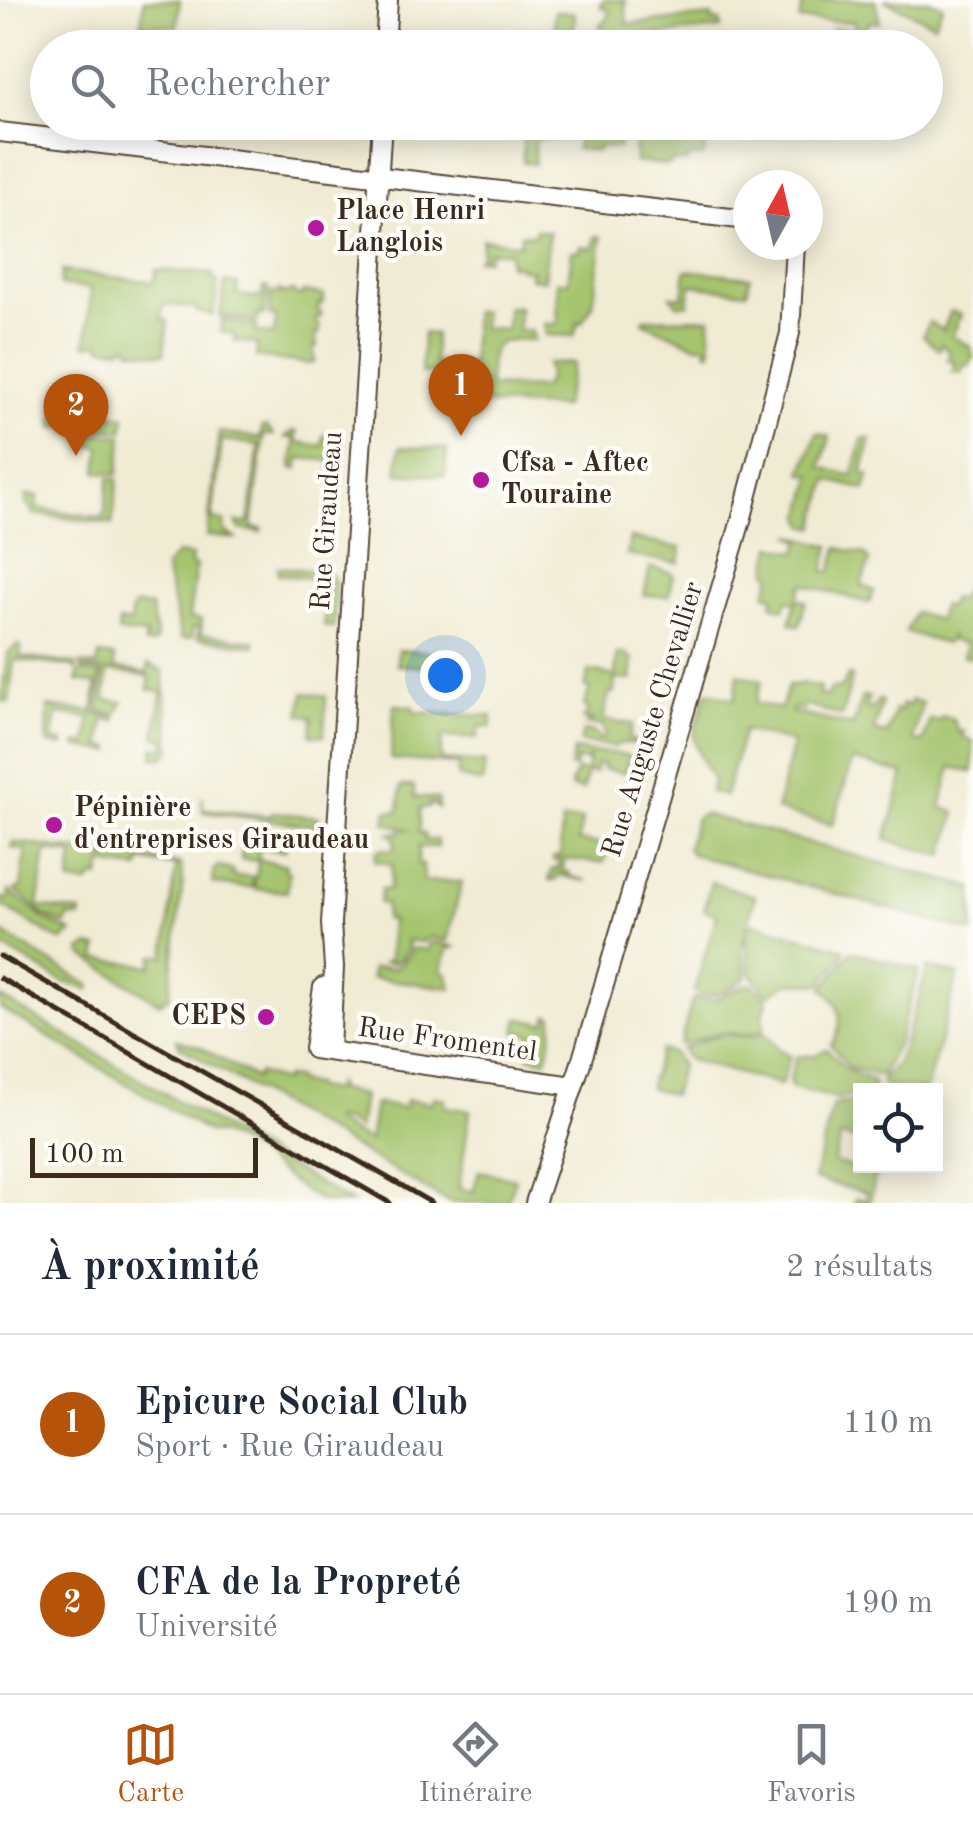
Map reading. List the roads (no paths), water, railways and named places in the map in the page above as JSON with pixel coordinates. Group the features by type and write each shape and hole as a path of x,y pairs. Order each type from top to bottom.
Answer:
{"street":[{"path":"386,30 388,0"},
{"path":"0,132 30,135"},
{"path":"69,140 733,218"},
{"name":"Rue Giraudeau","path":"322,1050 334,966 331,922 381,140"},
{"name":"Rue Auguste Chevallier","path":"535,1203 742,518 790,333 794,260"},
{"name":"Rue Fromentel","path":"322,1050 572,1086"}],"railway":[{"path":"0,956 432,1203"},
{"path":"0,978 390,1203"}],"place":[{"name":"Place Henri Langlois","path":"316,228"},
{"name":"Epicure Social Club","path":"461,436"},
{"name":"CFA de la Propreté","path":"76,456"},
{"name":"Cfsa - Aftec Touraine","path":"481,480"},
{"name":"Pépinière d'entreprises Giraudeau","path":"54,825"},
{"name":"CEPS","path":"266,1017"}]}
